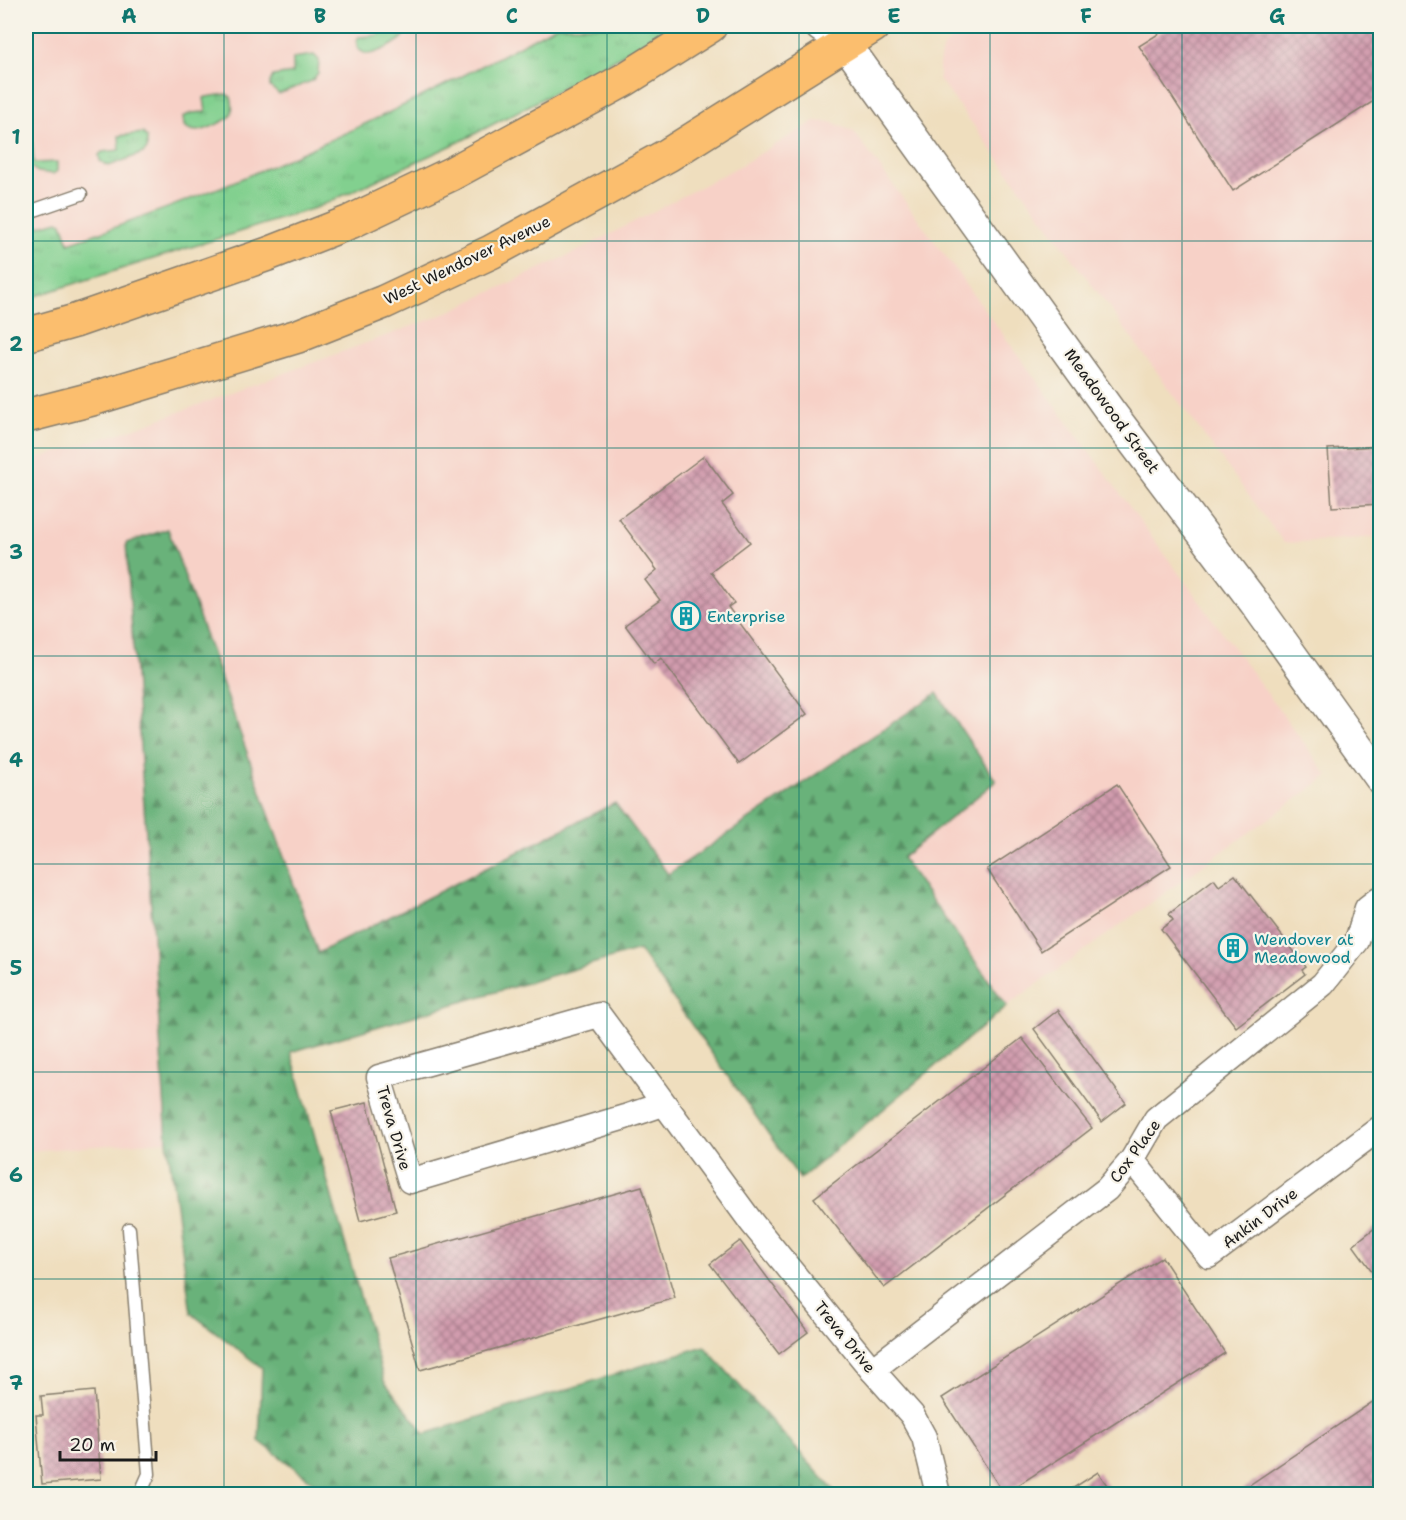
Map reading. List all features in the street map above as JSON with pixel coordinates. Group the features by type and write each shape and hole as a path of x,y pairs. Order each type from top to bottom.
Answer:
{"highway":[{"path":"26,334 75,321 268,254 350,222 452,174 624,80 710,26"},
{"name":"West Wendover Avenue","path":"26,416 92,399 298,336 384,302 491,252 668,155 835,31 873,26"}],"street":[{"name":"Meadowood Street","path":"835,31 1110,411 1254,602 1380,778"},
{"name":"Cox Place","path":"872,1370 1107,1189 1132,1160 1156,1119 1323,984 1357,941 1367,908 1380,898"},
{"path":"1357,941 1380,939"},
{"name":"Treva Drive","path":"663,1104 626,1117 410,1180 380,1077 599,1015 752,1223 872,1370 912,1414 924,1437 938,1494"},
{"name":"Ankin Drive","path":"1132,1160 1209,1256 1380,1128"}],"lane":[{"path":"26,213 81,194"},
{"path":"129,1229 149,1474 140,1494"}],"shaded area":[{"path":"26,26 644,26 26,284"},
{"path":"972,26 1380,26 1380,537 1284,543 939,79 942,50 951,39"},
{"path":"815,121 832,122 854,132 1328,776 1007,1006 901,857 995,781 937,693 668,874 615,803 318,954 168,529 126,543 167,1141 26,1151 26,462 133,429 442,315 586,247 736,168"}],"green space":[{"path":"378,26 405,26 404,36 392,45 375,52 363,53 358,49 356,40 359,37 379,35"},
{"path":"556,26 672,26 584,77 459,142 318,207 26,299 26,230 58,221 62,223 69,243 194,198 378,118"},
{"path":"314,55 319,60 318,73 312,81 279,94 270,87 273,76 293,73 293,58"},
{"path":"26,84 34,163 57,162 57,171 53,174 38,172 26,164"},
{"path":"226,94 231,97 232,102 229,118 200,131 184,126 183,117 191,113 206,112 204,98"},
{"path":"143,133 147,138 147,149 143,153 109,166 100,161 99,155 102,152 120,150 119,136"},
{"path":"168,529 318,953 615,803 668,874 937,693 996,781 902,858 1007,1006 800,1179 639,950 291,1052 384,1381 425,1434 704,1346 837,1494 329,1494 259,1441 262,1368 191,1313 167,1141 126,543"}],"building":[{"path":"1171,26 1380,26 1380,97 1233,191 1139,46"},
{"path":"1380,446 1380,504 1332,507 1328,449"},
{"name":"Enterprise","path":"704,456 733,495 722,504 750,542 711,572 734,603 728,607 807,714 739,764 661,658 654,664 625,625 660,600 645,580 657,570 619,519"},
{"path":"1117,784 1171,866 1041,951 987,869"},
{"name":"Wendover at Meadowood","path":"1235,875 1306,967 1302,970 1305,974 1236,1027 1161,929 1173,920 1169,914 1214,879 1219,886"},
{"path":"1058,1010 1126,1103 1102,1122 1034,1029"},
{"path":"1022,1038 1092,1128 884,1288 814,1198"},
{"path":"367,1102 396,1211 360,1221 331,1111"},
{"path":"642,1186 675,1298 420,1370 388,1258"},
{"path":"1380,1224 1380,1282 1353,1245"},
{"path":"740,1241 808,1332 779,1354 710,1264"},
{"path":"1162,1257 1225,1353 1004,1494 942,1398"},
{"path":"94,1391 101,1479 42,1484 36,1415 43,1415 41,1396"},
{"path":"1380,1397 1380,1494 1236,1494"},
{"path":"1098,1472 1113,1494 1064,1494"}],"place":[{"name":"Enterprise","path":"686,616"},
{"name":"Wendover at Meadowood","path":"1233,948"}]}
